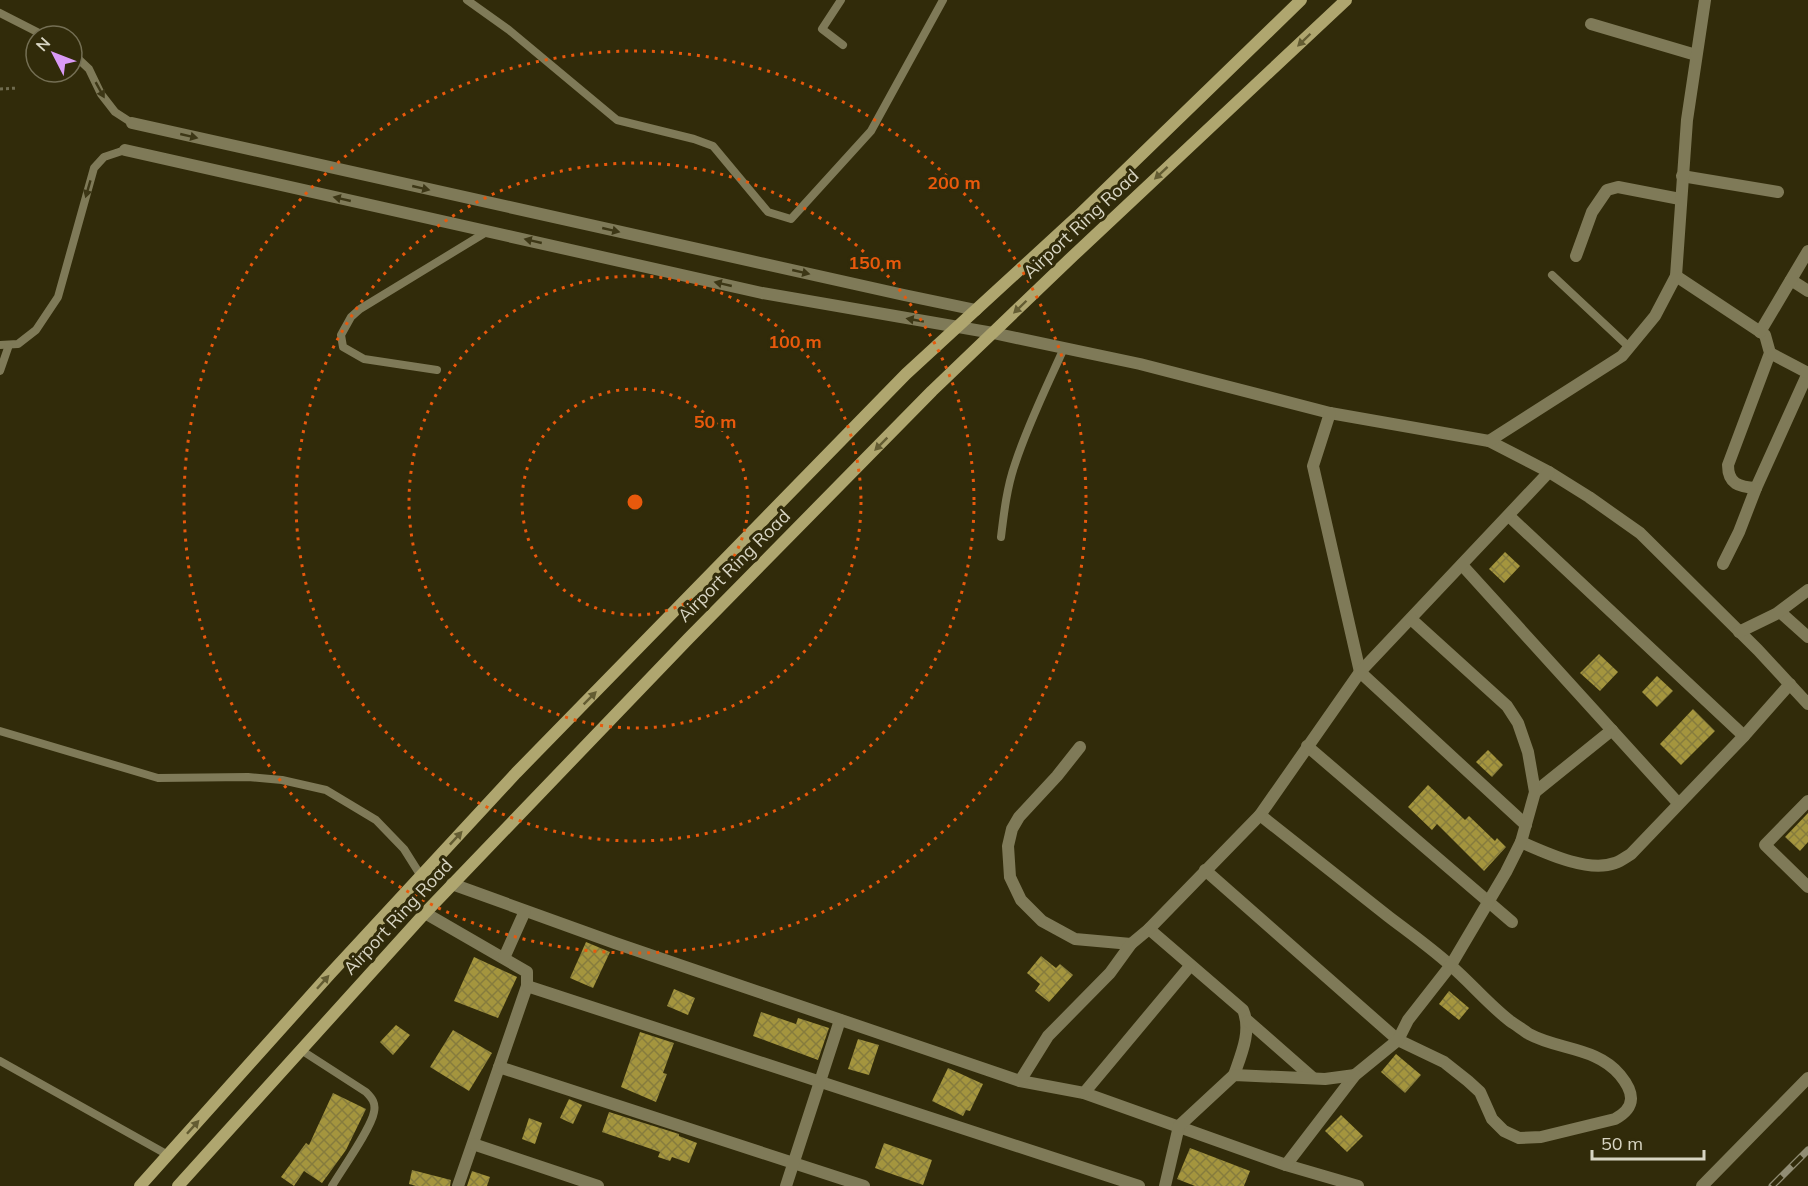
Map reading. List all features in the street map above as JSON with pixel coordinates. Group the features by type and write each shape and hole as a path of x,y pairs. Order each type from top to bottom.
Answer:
{"main road":[{"name":"Airport Ring Road","path":"140,1186 516,773 906,374 1077,217 1301,0"},
{"name":"Airport Ring Road","path":"178,1186 425,913 688,639 993,333 1346,0"}],"street":[{"path":"1489,441 1622,356 1655,316 1676,276 1682,176 1705,0"},
{"path":"1591,24 1696,55"},
{"path":"132,123 976,310"},
{"path":"125,150 762,293 993,333 1140,364 1330,413 1489,441 1549,472 1640,533 1808,704"},
{"path":"1682,176 1778,192"},
{"path":"1576,256 1592,212 1607,190 1618,187 1680,199"},
{"path":"1760,332 1808,251"},
{"path":"1676,276 1765,335 1770,353 1728,465 1729,478 1733,483 1741,487 1756,488"},
{"path":"1791,280 1808,291"},
{"path":"1723,564 1808,373 1770,353"},
{"path":"1330,413 1313,466 1360,672 1526,825"},
{"path":"1020,1081 1048,1036 1110,973 1131,944 1149,929 1260,815 1360,672 1549,472"},
{"path":"1509,516 1744,736"},
{"path":"1462,565 1678,803"},
{"path":"1739,632 1780,612 1808,590"},
{"path":"1780,612 1808,637"},
{"path":"1286,1165 1355,1075 1398,1040 1408,1020 1451,965 1521,842 1535,792 1528,752 1518,723 1507,706 1411,619"},
{"path":"1521,842 1550,855 1579,863 1602,866 1616,863 1631,854 1744,736 1790,684"},
{"path":"1535,792 1612,730"},
{"path":"1307,746 1512,922"},
{"path":"1080,747 1019,817 1012,829 1008,846 1011,877 1021,900 1050,926 1075,939 1131,944"},
{"path":"1808,801 1765,845 1808,887"},
{"path":"1205,870 1398,1040 1444,1062 1468,1081 1480,1092 1492,1119 1504,1131 1519,1138 1541,1137 1615,1119 1629,1108 1631,1092 1618,1072 1606,1062 1577,1049 1530,1035 1484,999 1451,965 1260,815"},
{"path":"452,885 1020,1081 1084,1093 1286,1165 1358,1186"},
{"path":"504,958 525,911"},
{"path":"425,913 527,972 527,986 458,1186"},
{"path":"1149,929 1229,997 1243,1010 1248,1021 1313,1078"},
{"path":"1084,1093 1190,966"},
{"path":"527,986 1139,1186"},
{"path":"786,1186 840,1020"},
{"path":"1165,1186 1179,1126 1234,1075 1245,1040 1248,1021"},
{"path":"499,1067 864,1186"},
{"path":"1234,1075 1313,1078 1355,1075"},
{"path":"1702,1186 1808,1078"},
{"path":"473,1144 598,1186"}],"lane":[{"path":"467,0 509,30 617,120 713,146 768,212 791,219 871,130 943,0"},
{"path":"841,0 822,29 843,45"},
{"path":"0,12 24,25"},
{"path":"84,64 89,69 101,94 115,112 132,123"},
{"path":"0,371 5,345 18,344 36,330 58,297 94,168 105,156 125,150"},
{"path":"437,370 364,360 343,347 341,334 351,317 360,309 488,231"},
{"path":"1552,274 1629,346"},
{"path":"1000,537 1004,507 1015,463 1064,348"},
{"path":"0,731 158,778 248,777 282,780 326,790 376,820 404,849 421,876"},
{"path":"301,1050 366,1092 375,1104 371,1121 332,1186"},
{"path":"0,1060 168,1155"}],"path":[{"path":"0,89 18,88"}],"building":[{"path":"1505,552 1520,566 1504,583 1489,569"},
{"path":"1599,654 1618,672 1600,691 1580,673"},
{"path":"1657,676 1673,691 1657,707 1642,692"},
{"path":"1693,709 1715,731 1681,765 1660,744"},
{"path":"1488,750 1503,765 1492,777 1476,762"},
{"path":"1428,785 1465,820 1469,816 1495,841 1497,838 1506,847 1484,871 1437,824 1432,830 1408,807"},
{"path":"1808,813 1808,842 1800,851 1785,837"},
{"path":"586,942 610,952 593,988 570,978"},
{"path":"1041,956 1056,968 1060,964 1073,975 1049,1002 1035,991 1040,984 1027,973"},
{"path":"474,957 517,977 498,1018 454,1001"},
{"path":"674,989 695,998 688,1015 667,1006"},
{"path":"1449,991 1469,1008 1459,1020 1439,1004"},
{"path":"761,1012 796,1024 798,1018 829,1028 818,1060 753,1036"},
{"path":"396,1025 410,1035 393,1055 380,1042"},
{"path":"453,1030 492,1053 469,1091 430,1067"},
{"path":"640,1032 674,1043 663,1073 667,1074 656,1102 621,1087"},
{"path":"858,1039 879,1045 869,1075 848,1069"},
{"path":"1396,1054 1421,1075 1405,1093 1381,1072"},
{"path":"948,1068 983,1084 970,1111 966,1110 963,1116 932,1101"},
{"path":"333,1093 366,1109 346,1150 322,1183 304,1171 294,1186 281,1177 306,1143 309,1145"},
{"path":"569,1099 582,1105 573,1124 560,1118"},
{"path":"609,1112 679,1134 697,1143 689,1163 672,1157 670,1161 658,1157 660,1152 602,1132"},
{"path":"1341,1115 1363,1136 1347,1152 1325,1131"},
{"path":"529,1118 542,1123 535,1144 522,1139"},
{"path":"884,1143 932,1160 923,1185 875,1168"},
{"path":"1190,1148 1250,1171 1244,1186 1195,1186 1177,1179"},
{"path":"412,1170 451,1180 450,1186 409,1184"},
{"path":"472,1171 490,1177 487,1186 467,1186"}],"railway":[{"path":"1772,1186 1808,1150"}]}
